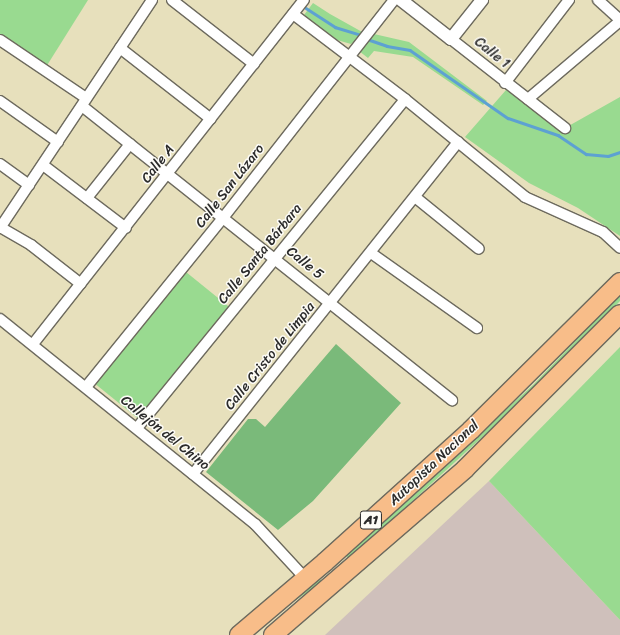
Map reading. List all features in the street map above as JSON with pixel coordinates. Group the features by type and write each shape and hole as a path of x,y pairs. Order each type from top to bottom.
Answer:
{"highway":[{"name":"Autopista Nacional","path":"240,635 470,430 620,282"},
{"name":"Autopista Nacional","path":"273,635 465,469 620,314"}],"street":[{"path":"81,284 31,245 0,227 43,165 152,0"},
{"path":"172,0 254,64"},
{"name":"Calle A","path":"33,344 126,228 304,0"},
{"name":"Calle San Lázaro","path":"86,387 223,218 394,0"},
{"name":"Calle 1","path":"401,0 505,83 565,128"},
{"path":"451,39 482,0"},
{"path":"505,83 569,0"},
{"path":"528,99 620,21 598,0"},
{"path":"293,14 405,99 525,197 603,232 620,248"},
{"name":"Calle 5","path":"0,40 84,102 130,144 223,218 277,258 452,400"},
{"path":"120,48 211,119"},
{"name":"Calle Santa Bárbara","path":"137,428 405,99"},
{"path":"0,101 58,142"},
{"name":"Calle Cristo de Limpia","path":"193,474 332,302 458,142"},
{"path":"86,198 130,144"},
{"path":"0,164 29,185"},
{"path":"43,165 126,228"},
{"path":"415,198 479,249"},
{"path":"371,253 477,328"},
{"name":"Callejón del Chino","path":"0,319 255,524 305,578"}],"shaded area":[{"path":"489,481 620,620 620,635 325,635"}],"green space":[{"path":"0,0 88,0 46,67 0,37"},
{"path":"313,3 364,33 351,44 337,40 304,15"},
{"path":"374,34 409,42 487,101 483,105 413,57 374,51 368,58 359,51"},
{"path":"506,90 528,99 565,128 620,97 620,236 578,208 529,183 465,137"},
{"path":"186,272 231,309 140,420 95,384"},
{"path":"620,295 620,301 536,388 349,559 346,556 533,385"},
{"path":"336,344 401,403 313,501 278,530 206,472 248,419 256,419 265,427"},
{"path":"620,347 620,620 489,481"},
{"path":"320,579 322,582 249,632 247,628"}],"waterway":[{"path":"306,8 335,27 358,34"},
{"path":"370,40 387,46 410,50 508,118 558,135 586,154 608,156 620,152"}]}
